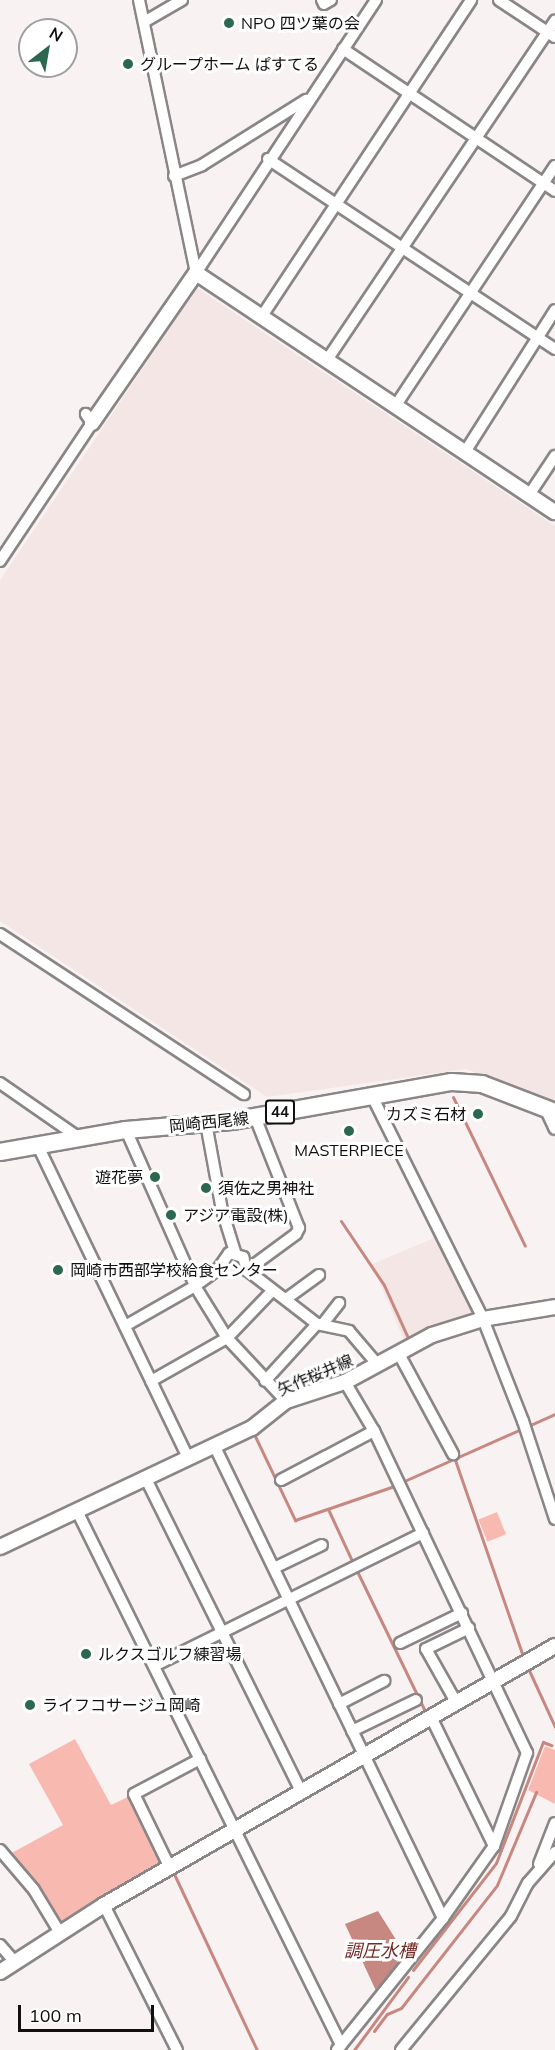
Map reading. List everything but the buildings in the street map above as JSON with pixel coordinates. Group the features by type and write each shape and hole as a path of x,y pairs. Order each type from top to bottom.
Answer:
{"main road":[{"name":"岡崎西尾線","path":"0,1152 126,1130 255,1117 371,1094 467,1082 482,1084 550,1110"}],"street":[{"path":"139,0 196,273 555,512"},
{"path":"144,22 182,0"},
{"path":"322,0 324,4 331,0"},
{"path":"0,561 89,418 196,273 268,159 376,0"},
{"path":"262,316 471,0"},
{"path":"499,0 551,34"},
{"path":"327,360 476,138 551,34 555,21"},
{"path":"343,49 555,191"},
{"path":"174,176 202,165 310,97"},
{"path":"268,159 555,349"},
{"path":"396,405 555,166"},
{"path":"465,452 555,310"},
{"path":"529,495 555,456"},
{"path":"0,934 244,1094"},
{"path":"0,1083 81,1139"},
{"path":"371,1094 483,1319 551,1494 555,1519"},
{"path":"550,1110 555,1129"},
{"path":"247,1270 296,1234 299,1228 255,1117"},
{"path":"206,1123 222,1210 235,1252 243,1257 247,1270 319,1324 350,1331 378,1365"},
{"path":"126,1130 195,1286 227,1338 286,1401"},
{"path":"38,1146 188,1457"},
{"path":"125,1326 195,1286 235,1252"},
{"path":"286,1299 319,1275"},
{"path":"151,1381 227,1338 273,1290"},
{"path":"265,1381 339,1303"},
{"name":"矢作桜井線","path":"0,1548 252,1428 286,1401 345,1382 432,1335 483,1319 555,1307"},
{"path":"399,1354 453,1454"},
{"path":"78,1511 156,1665 200,1759 238,1830 338,2048 443,1918 494,1846 527,1754 374,1431 345,1382"},
{"path":"281,1480 374,1431"},
{"path":"214,1445 443,1918"},
{"path":"146,1479 302,1793"},
{"path":"156,1665 423,1533"},
{"path":"274,1568 322,1545"},
{"path":"400,1643 462,1613"},
{"path":"456,1702 426,1649 469,1628"},
{"path":"0,1972 13,1960 104,1905 364,1757 493,1679 555,1646"},
{"path":"339,1704 384,1681"},
{"path":"352,1731 416,1700"},
{"path":"431,1716 494,1846"},
{"path":"170,1868 134,1794 200,1759"},
{"path":"401,2050 511,1916 532,1878 555,1823"},
{"path":"0,1850 34,1890 60,1933"},
{"path":"532,1878 555,1852"},
{"path":"104,1905 177,2050"},
{"path":"0,1945 13,1960"}],"shaded area":[{"path":"197,288 555,526 555,1101 466,1069 267,1097 0,921 0,580"},
{"path":"441,1235 477,1321 408,1350 372,1264"},
{"path":"497,1512 506,1534 487,1542 478,1519"},
{"path":"75,1739 111,1805 130,1796 164,1866 61,1925 8,1855 63,1825 29,1764"},
{"path":"545,1746 555,1750 555,1804 528,1790"}],"water":[{"name":"調圧水槽","path":"378,1911 405,1954 377,1993 345,1924"}],"waterway":[{"path":"453,1097 525,1246"},
{"path":"341,1221 384,1285 409,1340"},
{"path":"402,1482 555,1414"},
{"path":"253,1432 295,1520 397,1485"},
{"path":"454,1457 524,1659"},
{"path":"328,1509 353,1563"},
{"path":"356,1569 427,1715"},
{"path":"527,1666 555,1727"},
{"path":"413,1970 496,1863 543,1742 551,1745"},
{"path":"374,2031 387,2014 401,2008 497,1885 536,1792"},
{"path":"175,1876 257,2050"},
{"path":"354,2050 408,1977"}],"place":[{"name":"NPO 四ツ葉の会","path":"229,23"},
{"name":"グループホーム ぱすてる","path":"128,64"},
{"name":"カズミ石材","path":"478,1114"},
{"name":"MASTERPIECE","path":"349,1131"},
{"name":"遊花夢","path":"155,1177"},
{"name":"須佐之男神社","path":"206,1188"},
{"name":"アジア電設(株)","path":"171,1215"},
{"name":"岡崎市西部学校給食センター","path":"58,1270"},
{"name":"ルクスゴルフ練習場","path":"86,1654"},
{"name":"ライフコサージュ岡崎","path":"30,1705"}]}
